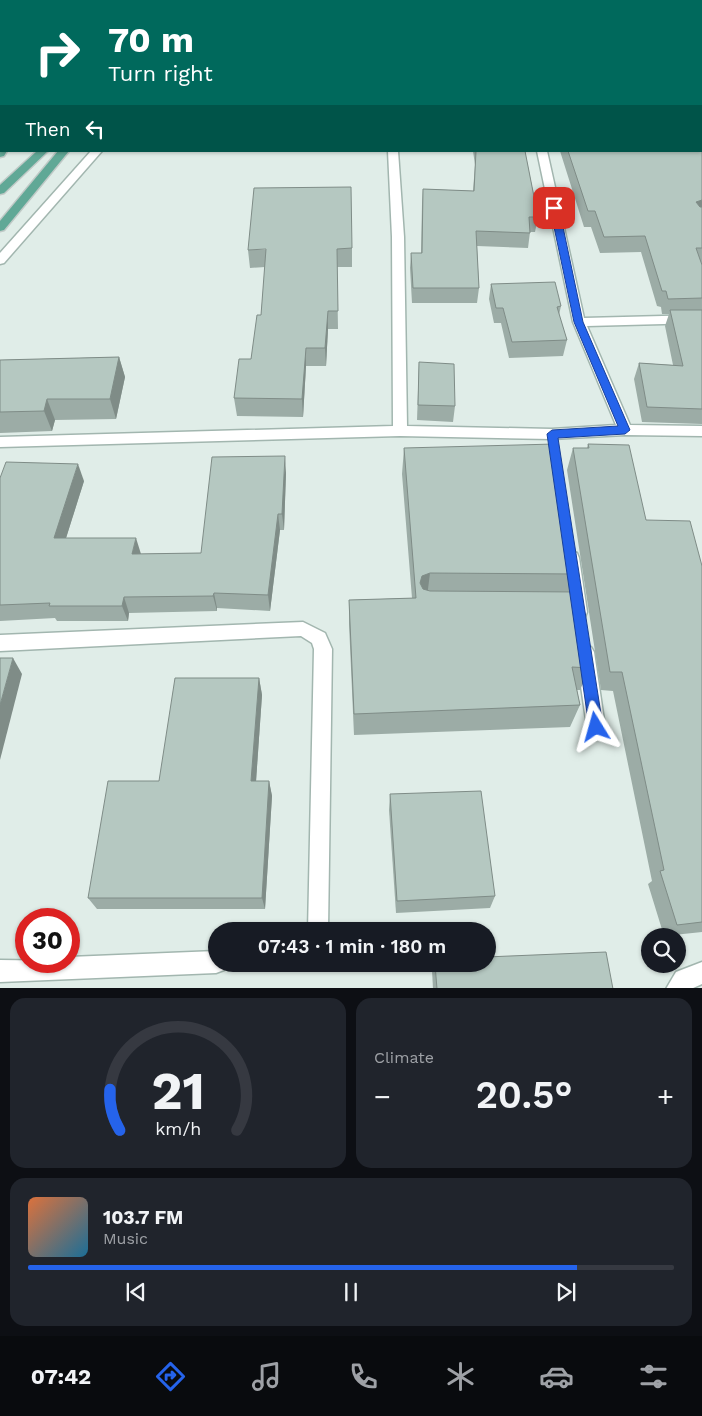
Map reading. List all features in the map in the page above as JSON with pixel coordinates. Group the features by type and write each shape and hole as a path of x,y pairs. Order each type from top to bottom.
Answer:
{"main road":[{"path":"0,191 42,152"},
{"path":"0,228 63,152"}],"street":[{"path":"0,260 97,152"},
{"path":"393,152 398,237 400,431"},
{"path":"542,152 579,322 625,430"},
{"path":"579,322 702,319"},
{"path":"0,442 400,431 552,434 625,430 702,431"},
{"path":"552,434 555,451"},
{"path":"568,538 596,727"},
{"path":"559,607 578,607"},
{"path":"0,643 302,629 319,638 323,649 318,922"},
{"path":"0,971 208,962"},
{"path":"677,988 684,980 702,973"}],"building":[{"path":"476,152 525,152 538,217 529,217 530,233 476,231 479,288 413,288 411,253 422,253 423,189 474,191"},
{"path":"568,152 702,152 702,200 696,202 702,207 702,248 696,248 702,265 702,298 668,299 666,291 662,291 645,236 604,237 595,211 588,211"},
{"path":"351,187 352,248 337,249 338,311 328,311 325,348 306,348 302,399 234,398 239,359 251,359 257,315 261,315 266,249 248,250 254,188"},
{"path":"555,282 561,306 557,307 567,340 512,342 503,308 496,308 491,284"},
{"path":"670,310 702,310 702,409 647,407 639,363 683,366"},
{"path":"119,357 110,399 47,399 44,411 0,412 0,360"},
{"path":"419,362 454,364 455,406 418,405"},
{"path":"555,444 575,574 430,573 422,576 420,583 423,589 430,591 578,592 590,668 572,667 580,705 354,714 349,600 416,598 404,448"},
{"path":"588,444 629,445 646,520 690,521 702,566 702,922 677,925 660,871 664,870 622,672 610,672 573,448 589,448"},
{"path":"285,456 282,514 278,514 268,595 214,593 213,596 124,597 122,606 49,606 50,603 0,605 0,478 6,462 78,464 54,538 136,538 132,554 201,553 212,457"},
{"path":"0,658 13,658 0,705"},
{"path":"175,678 259,678 251,781 269,781 262,898 88,898 108,781 159,781"},
{"path":"481,791 495,896 397,901 390,794"},
{"path":"606,952 613,988 437,988 436,972 496,972 496,957"}],"route":[{"path":"554,208 579,322 625,430 552,434 596,727"}]}
